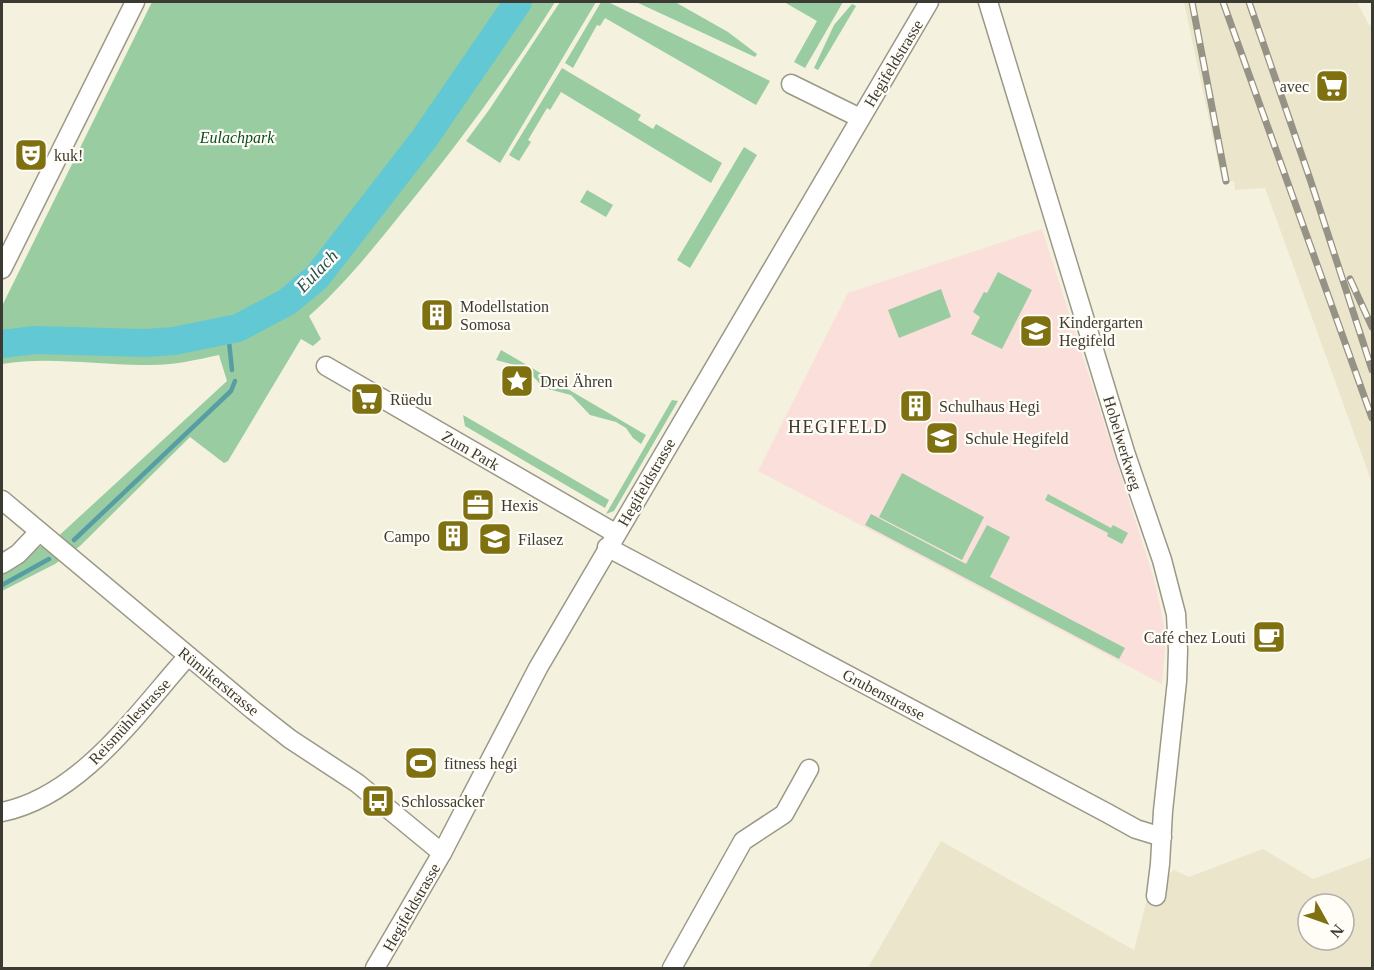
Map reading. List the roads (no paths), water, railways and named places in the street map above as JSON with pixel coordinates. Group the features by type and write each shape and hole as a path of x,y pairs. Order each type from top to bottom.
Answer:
{"street":[{"path":"2,269 135,2"},
{"name":"Hegifeldstrasse","path":"375,969 442,853 538,668 611,540 930,2"},
{"name":"Hobelwerkweg","path":"988,2 1126,455 1162,560 1176,614 1177,681 1156,896"},
{"path":"791,84 861,118"},
{"name":"Zum Park","path":"326,366 611,540"},
{"name":"Rümikerstrasse","path":"2,500 290,739 357,783 442,853"},
{"path":"2,564 18,554 39,532"},
{"name":"Grubenstrasse","path":"611,540 1117,818 1145,832 1162,837"},
{"name":"Reismühlestrasse","path":"2,812 38,800 68,781 103,752 188,656"},
{"path":"672,969 743,841 784,814 809,769"}],"waterway":[{"name":"Eulach","path":"2,344 35,340 145,343 174,341 238,328 287,302 317,277 424,139 518,2"},
{"path":"228,332 232,370"},
{"path":"74,540 231,391 235,381"},
{"path":"2,585 49,559"}],"railway":[{"path":"1192,2 1226,181"},
{"path":"1223,2 1372,418"},
{"path":"1249,2 1372,370"},
{"path":"1350,279 1372,327"}],"place":[{"name":"avec","path":"1332,86"},
{"name":"kuk!","path":"31,155"},
{"name":"Modellstation Somosa","path":"437,315"},
{"name":"Kindergarten Hegifeld","path":"1036,331"},
{"name":"Drei Ähren","path":"517,381"},
{"name":"Rüedu","path":"367,399"},
{"name":"Schulhaus Hegi","path":"916,406"},
{"name":"Schule Hegifeld","path":"942,438"},
{"name":"Hexis","path":"478,505"},
{"name":"Campo","path":"453,536"},
{"name":"Filasez","path":"495,539"},
{"name":"Café chez Louti","path":"1269,637"},
{"name":"fitness hegi","path":"421,763"},
{"name":"Schlossacker","path":"378,801"}],"district":[{"name":"HEGIFELD","path":"838,427"}],"park label":[{"name":"Eulachpark","path":"237,137"}]}
